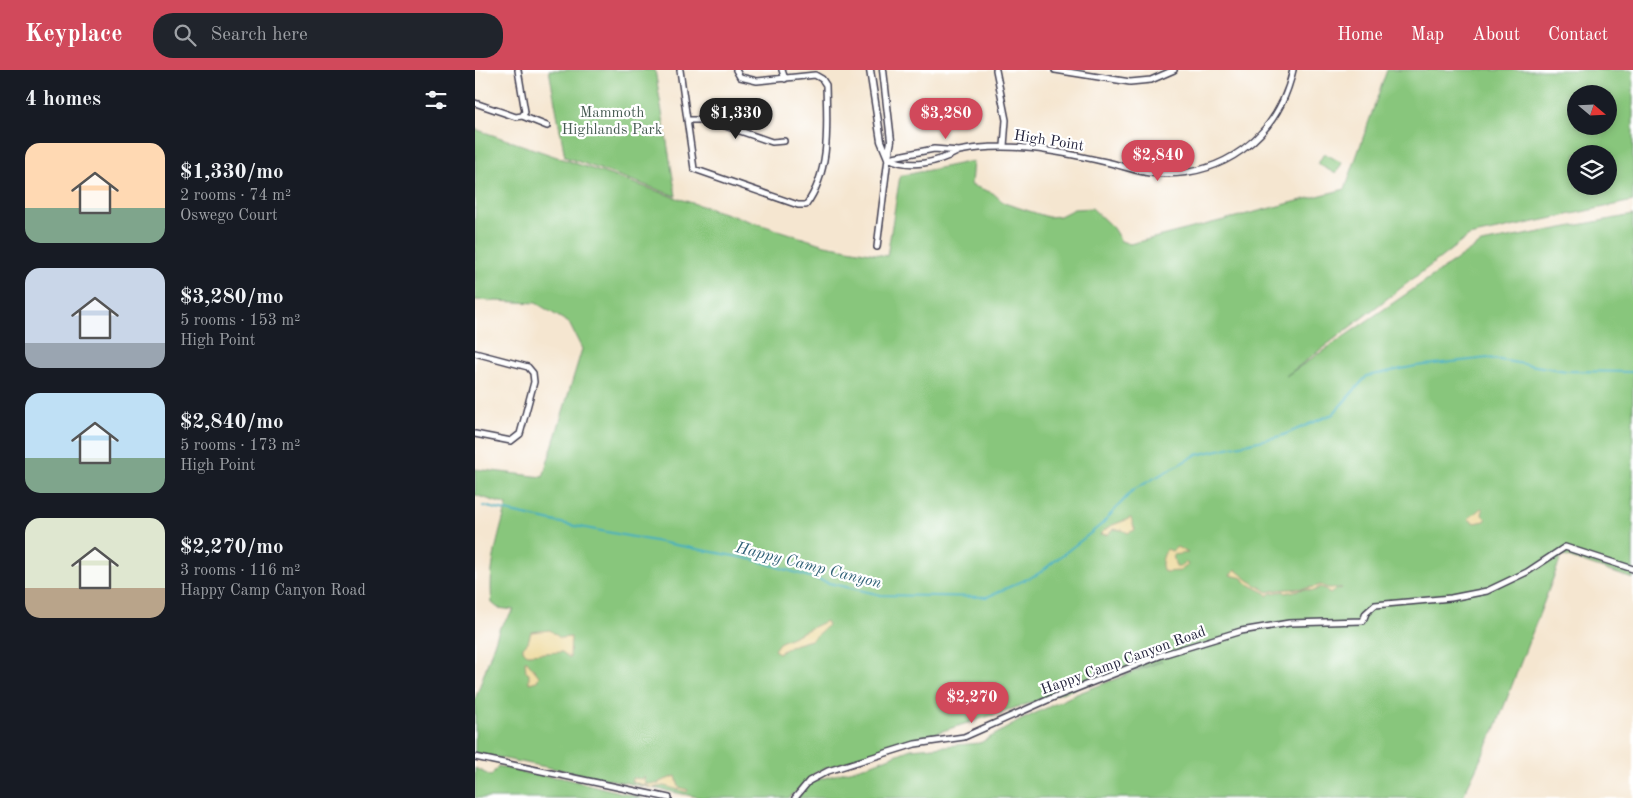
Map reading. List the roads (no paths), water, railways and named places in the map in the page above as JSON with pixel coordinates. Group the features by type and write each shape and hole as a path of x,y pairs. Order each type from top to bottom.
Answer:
{"street":[{"path":"519,70 525,105 525,112 522,116"},
{"path":"680,70 694,168 797,205 806,205 811,199 821,174 828,138 826,85 819,76 749,80 740,76 736,70"},
{"path":"782,70 785,79"},
{"path":"870,70 881,141 888,158"},
{"path":"877,248 891,140 883,70"},
{"path":"996,70 1006,120 1004,146"},
{"path":"1055,70 1130,82 1151,80 1174,70"},
{"name":"High Point","path":"888,158 904,153 937,150 959,151 1004,146 1082,157 1150,173 1188,172 1220,164 1248,146 1274,119 1289,91 1293,70"},
{"path":"475,102 516,117 522,116 547,126"},
{"path":"687,120 708,120 772,142 784,141"},
{"path":"937,150 939,158"},
{"name":"High Point","path":"888,158 901,165 934,161 959,151"},
{"path":"475,353 528,367 533,373 534,382 521,434 516,439 511,440 475,434"},
{"name":"Happy Camp Canyon Road","path":"795,798 809,781 828,771 915,744 964,737 1126,669 1241,631 1303,621 1363,621 1366,613 1375,605 1421,602 1487,591 1527,572 1565,547 1633,568"},
{"path":"475,757 669,798"}],"waterway":[{"name":"Happy Camp Canyon","path":"483,506 575,526 755,560 829,583 881,595 987,597 1038,574 1101,525 1133,490 1196,455 1281,436 1333,414 1367,376 1416,366 1488,358 1566,371 1633,372"}],"park label":[{"name":"Mammoth Highlands Park","path":"612,120"}]}
